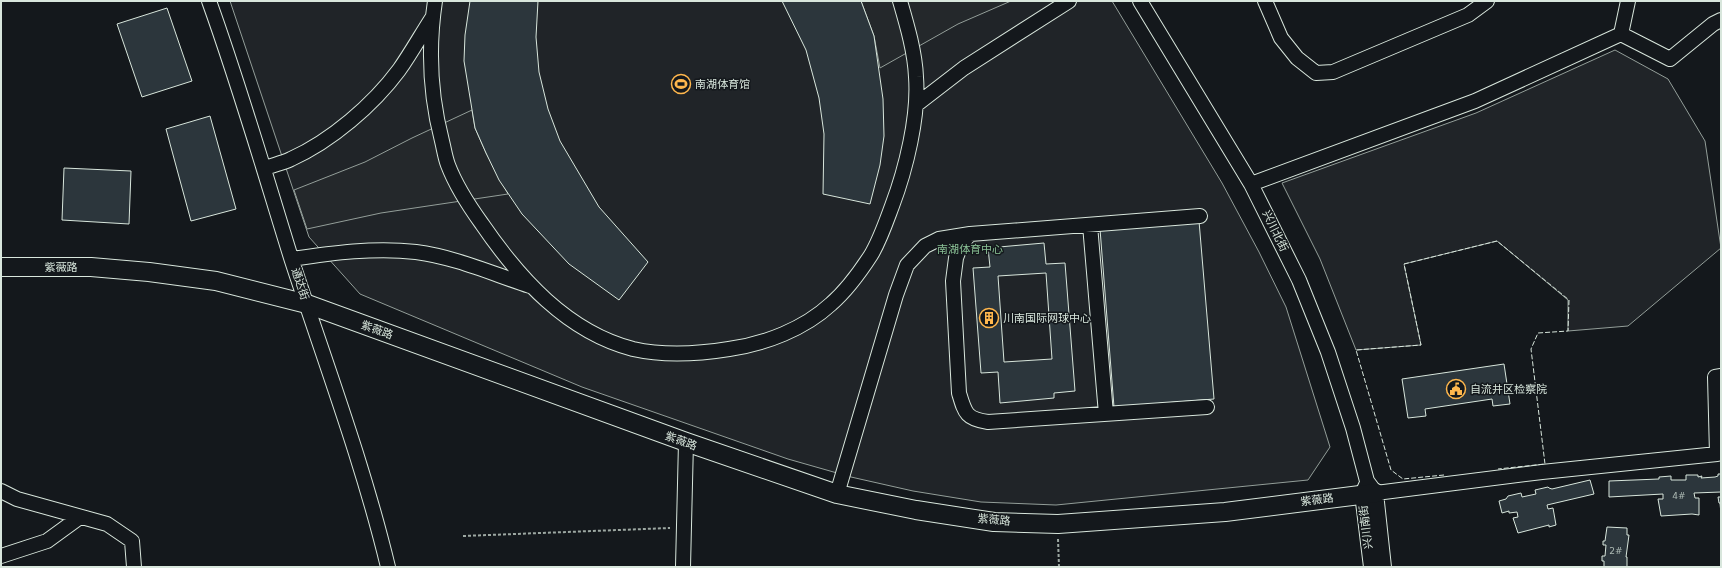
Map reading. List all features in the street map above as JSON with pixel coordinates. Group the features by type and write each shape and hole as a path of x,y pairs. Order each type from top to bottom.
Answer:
{"main road":[{"name":"紫薇路","path":"1,267 90,267 149,272 216,281 307,304 686,442 836,494 916,510 994,522 1058,524 1225,512 1368,489"}],"street":[{"name":"通达街","path":"209,1 228,53 265,168 292,259 354,446 388,567"},
{"path":"435,1 430,57 432,92 448,165 470,207 512,265 532,287 559,312 600,338 633,349 673,354 709,352 745,347 776,337 797,327 831,304 871,254 899,188 916,106 916,77 913,52 900,1"},
{"path":"916,106 964,68 1069,1"},
{"name":"兴川北街","path":"1140,1 1251,184 1299,280 1328,352 1353,428 1368,489"},
{"path":"1265,1 1281,38 1297,58 1316,73 1333,72 1468,15 1487,1"},
{"path":"1621,34 1628,1"},
{"path":"265,168 290,160 317,145 359,113 399,70 433,16"},
{"path":"1621,34 1670,59 1713,24 1721,20"},
{"path":"1251,184 1475,101 1621,34"},
{"path":"836,494 896,295 907,265 925,246 939,239 970,234 1200,216"},
{"path":"1090,225 1106,414"},
{"path":"970,234 961,245 956,258 953,281 959,393 964,410 974,420 988,422 1207,407"},
{"path":"292,259 342,252 391,250 417,252 472,266 532,287"},
{"path":"1368,489 1717,454 1715,377 1721,376"},
{"path":"683,567 686,442"},
{"name":"兴川南街","path":"1368,489 1371,567"},
{"name":"兴川南街","path":"1368,489 1384,567"},
{"path":"1,492 17,499 107,524 132,541 134,567"},
{"path":"1,556 47,541 80,516"}],"path":[{"path":"1058,524 1059,567"},
{"path":"463,536 684,527"}],"green space":[{"name":"南湖体育中心","path":"230,1 1112,1 1222,183 1259,252 1286,307 1330,447 1308,480 1056,505 981,502 913,491 851,477 788,459 582,387 360,294 309,237"},
{"path":"1615,50 1668,79 1705,141 1721,248 1628,326 1568,331 1568,300 1497,241 1404,264 1421,345 1356,350 1320,259 1282,183 1476,113"}],"shaded area":[{"path":"861,1 1011,1 958,24 880,68 874,36"},
{"path":"472,110 475,128 486,153 508,194 381,213 307,229 294,190 365,162"}],"building":[{"path":"470,1 538,1 536,37 539,72 548,109 560,141 599,207 648,262 619,300 569,264 522,214 499,180 475,128 464,61 465,35"},
{"path":"782,1 861,1 874,36 883,99 884,136 880,165 870,204 823,194 824,134 819,98 806,50"},
{"path":"167,8 192,81 142,97 117,24"},
{"path":"210,116 236,209 191,221 166,129"},
{"path":"64,168 131,171 129,224 62,220"},
{"path":"1199,221 1214,399 1114,407 1100,229"},
{"name":"川南国际网球中心","path":"1044,243 1046,264 1065,263 1075,391 1054,393 1054,398 1000,403 998,372 981,373 973,268 990,267 988,248","holes":["1046,273 1052,359 1004,362 998,276"]},
{"name":"自流井区检察院","path":"1504,364 1510,404 1493,406 1492,399 1425,409 1426,416 1408,418 1402,379"},
{"path":"1718,474 1721,474 1721,492 1694,493 1695,498 1699,498 1699,515 1661,516 1658,499 1663,499 1663,494 1609,497 1609,481 1659,479 1659,477 1671,476 1671,480 1686,480 1686,475 1698,475 1698,477 1702,476 1701,478 1715,477 1718,476"},
{"path":"1590,480 1594,494 1547,505 1548,509 1553,508 1556,525 1549,527 1549,525 1518,533 1513,518 1518,517 1517,512 1509,513 1509,511 1502,513 1499,501 1506,499 1508,496 1521,493 1522,497 1536,494 1535,490 1548,487 1552,489"},
{"path":"1718,497 1721,497 1721,514 1720,503"},
{"path":"1607,527 1627,528 1627,535 1629,535 1626,557 1627,567 1604,567 1602,556 1605,556 1606,545 1603,545 1603,541 1605,541"}],"fence":[{"path":"1444,475 1403,479 1391,470 1356,350 1421,345 1404,264 1497,241 1569,300 1568,331 1538,333 1531,349 1545,464 1498,469"}],"place":[{"name":"南湖体育馆","path":"681,84"},
{"name":"川南国际网球中心","path":"989,318"},
{"name":"自流井区检察院","path":"1456,389"}]}
